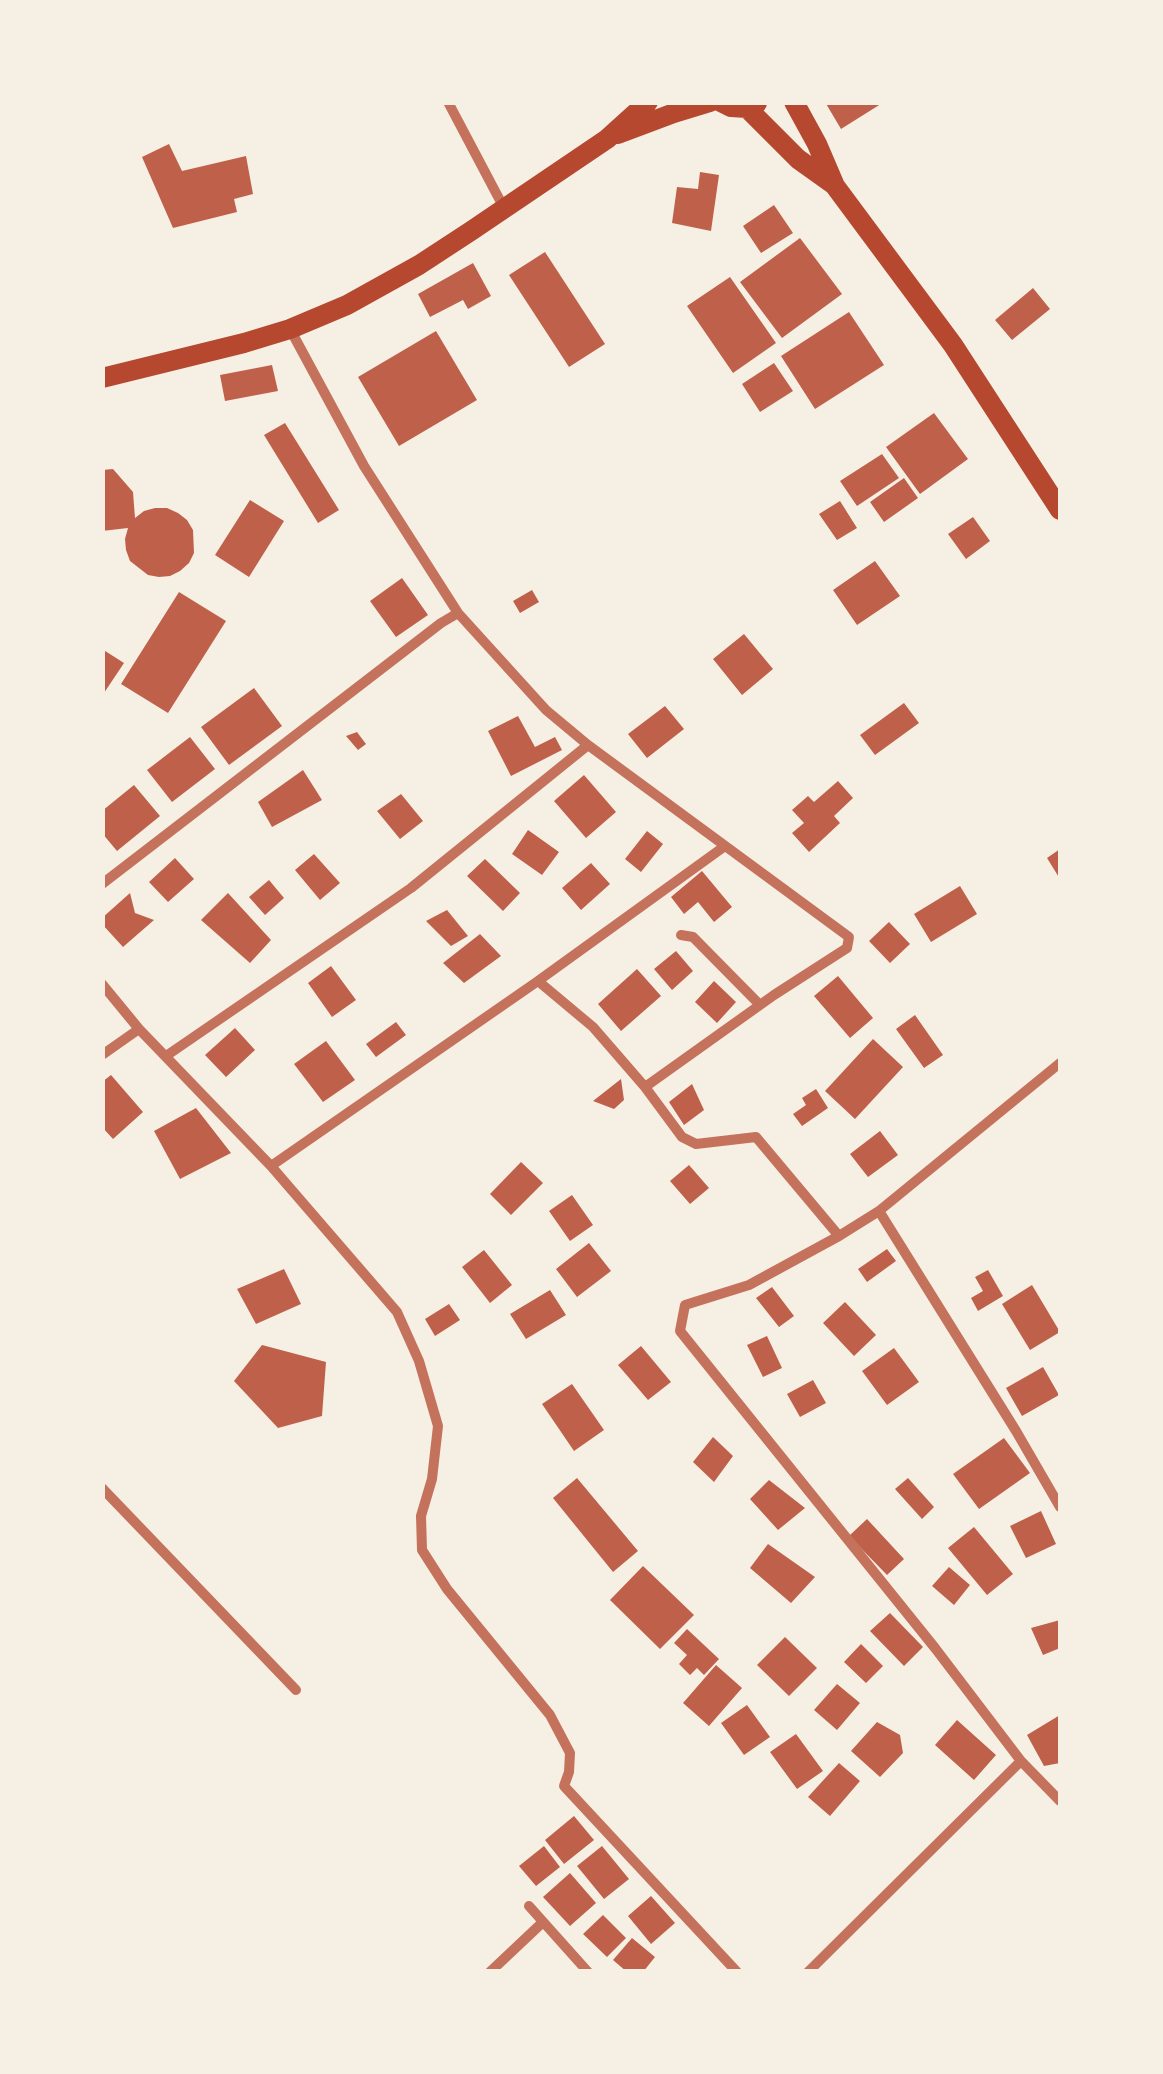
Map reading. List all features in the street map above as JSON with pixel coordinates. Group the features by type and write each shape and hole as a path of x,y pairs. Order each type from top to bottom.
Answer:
{"main road":[{"path":"102,378 290,329 382,287 607,139 648,102"},
{"path":"607,139 710,102"},
{"path":"721,102 732,107 753,105 798,158 835,186"},
{"path":"794,102 835,186 953,345 1060,510"}],"street":[{"path":"448,102 504,208"},
{"path":"290,329 364,466 458,613 546,710 849,937 847,948 645,1087"},
{"path":"102,884 458,613"},
{"path":"166,1056 411,888 588,745"},
{"path":"271,1166 725,846"},
{"path":"681,935 693,937 760,1005"},
{"path":"538,980 593,1028 645,1087 682,1138 696,1144 756,1137 839,1236"},
{"path":"102,984 139,1029 271,1166 397,1312 419,1361 438,1426 432,1479 420,1516 422,1550 447,1589 550,1715 570,1753 564,1786 737,1972"},
{"path":"102,1054 139,1029"},
{"path":"1060,1064 878,1212 749,1284 686,1305 680,1330 1021,1761 1060,1802"},
{"path":"878,1212 1060,1507"},
{"path":"102,1488 296,1690"},
{"path":"808,1972 1021,1761"},
{"path":"528,1906 588,1972"},
{"path":"490,1972 543,1922"}],"building":[{"path":"825,102 884,102 841,129"},
{"path":"169,144 182,171 246,156 253,194 234,199 237,212 173,228 142,157"},
{"path":"700,172 719,175 711,231 672,223 677,187 698,189"},
{"path":"774,205 793,233 761,253 743,226"},
{"path":"800,238 842,294 782,338 740,282"},
{"path":"545,252 605,344 569,367 509,275"},
{"path":"473,263 491,296 468,309 463,300 430,317 418,294"},
{"path":"730,277 776,343 733,373 687,306"},
{"path":"1033,288 1050,309 1012,340 995,320"},
{"path":"849,312 884,365 815,409 781,356"},
{"path":"436,331 477,400 399,446 358,377"},
{"path":"774,363 793,391 760,412 742,384"},
{"path":"272,365 278,391 225,401 220,375"},
{"path":"934,413 968,459 920,494 886,447"},
{"path":"285,423 339,510 318,523 264,435"},
{"path":"882,454 899,478 857,506 840,481"},
{"path":"113,469 133,492 135,518 144,511 167,508 187,520 193,530 194,553 180,571 170,576 148,575 130,561 125,539 128,528 102,531 102,470"},
{"path":"904,478 918,498 884,522 870,502"},
{"path":"250,500 284,521 249,577 215,555"},
{"path":"840,501 857,528 837,540 819,514"},
{"path":"973,517 990,541 966,559 948,534"},
{"path":"875,561 900,596 857,625 833,590"},
{"path":"402,578 428,615 396,637 370,601"},
{"path":"532,590 539,602 520,613 513,601"},
{"path":"179,592 226,621 168,713 121,684"},
{"path":"744,634 773,669 742,695 713,659"},
{"path":"102,649 124,663 102,696"},
{"path":"254,688 282,726 229,765 201,727"},
{"path":"904,703 919,723 875,755 860,735"},
{"path":"665,706 684,729 647,758 628,734"},
{"path":"518,716 535,747 555,737 562,750 511,776 488,731"},
{"path":"357,732 366,744 358,750 346,736"},
{"path":"190,737 215,769 172,802 147,770"},
{"path":"303,770 322,800 272,827 258,802"},
{"path":"584,775 616,812 586,838 554,801"},
{"path":"838,781 853,798 834,816 840,823 809,852 792,833 804,823 792,810 808,796 814,802"},
{"path":"134,785 160,816 117,851 102,833 102,811"},
{"path":"401,794 423,821 400,839 377,811"},
{"path":"528,830 559,852 542,875 512,854"},
{"path":"647,831 663,844 641,872 625,859"},
{"path":"1060,849 1060,879 1047,858"},
{"path":"314,854 340,883 320,900 295,870"},
{"path":"175,858 194,879 168,902 149,882"},
{"path":"485,859 520,893 503,911 467,876"},
{"path":"591,863 610,884 581,910 562,888"},
{"path":"702,871 732,907 714,922 698,902 684,914 671,897"},
{"path":"269,880 284,898 265,915 249,897"},
{"path":"960,886 977,914 931,942 914,914"},
{"path":"130,893 135,913 154,920 123,947 102,924 102,918"},
{"path":"228,893 271,940 250,963 201,920"},
{"path":"447,910 468,936 451,946 426,921"},
{"path":"889,922 910,944 890,963 869,941"},
{"path":"480,934 501,956 464,983 443,963"},
{"path":"676,951 693,971 672,990 654,969"},
{"path":"331,966 356,1000 332,1017 308,983"},
{"path":"637,969 661,996 621,1031 598,1004"},
{"path":"838,976 873,1018 850,1038 814,996"},
{"path":"714,981 736,1002 717,1023 695,1002"},
{"path":"915,1015 943,1055 924,1068 896,1029"},
{"path":"396,1022 406,1035 376,1057 366,1044"},
{"path":"235,1028 255,1050 226,1077 205,1055"},
{"path":"873,1039 903,1067 855,1119 825,1091"},
{"path":"326,1041 355,1080 323,1102 294,1064"},
{"path":"111,1075 143,1112 113,1139 102,1127 102,1082"},
{"path":"621,1079 624,1100 614,1109 593,1101"},
{"path":"692,1084 704,1110 684,1125 669,1102"},
{"path":"816,1089 828,1108 802,1126 793,1114 806,1105 802,1098"},
{"path":"196,1108 231,1153 180,1179 154,1131"},
{"path":"880,1131 898,1155 868,1177 850,1154"},
{"path":"521,1162 543,1183 511,1215 490,1194"},
{"path":"689,1165 709,1188 690,1204 670,1181"},
{"path":"572,1195 593,1225 570,1241 549,1211"},
{"path":"589,1243 611,1271 577,1297 556,1269"},
{"path":"887,1249 896,1261 867,1282 858,1269"},
{"path":"484,1250 512,1285 490,1303 462,1267"},
{"path":"284,1269 301,1304 256,1324 237,1289"},
{"path":"988,1270 1003,1296 978,1311 971,1298 983,1291 975,1277"},
{"path":"1032,1285 1060,1332 1030,1350 1002,1304"},
{"path":"772,1287 794,1316 779,1327 756,1298"},
{"path":"550,1290 566,1315 526,1339 510,1314"},
{"path":"845,1302 876,1335 854,1356 823,1323"},
{"path":"449,1304 460,1320 435,1336 425,1319"},
{"path":"767,1336 782,1368 763,1377 747,1345"},
{"path":"262,1345 326,1362 322,1416 278,1428 234,1381"},
{"path":"641,1346 671,1382 648,1400 618,1365"},
{"path":"894,1348 919,1382 887,1405 862,1371"},
{"path":"1043,1367 1059,1395 1022,1416 1006,1388"},
{"path":"813,1380 826,1403 800,1417 787,1394"},
{"path":"572,1384 604,1430 574,1451 542,1404"},
{"path":"713,1437 733,1456 714,1482 693,1462"},
{"path":"1004,1438 1030,1473 979,1509 953,1474"},
{"path":"577,1478 638,1551 613,1572 553,1498"},
{"path":"908,1478 934,1507 922,1519 895,1489"},
{"path":"769,1480 805,1508 778,1530 750,1499"},
{"path":"1041,1511 1056,1544 1026,1558 1010,1526"},
{"path":"867,1519 904,1559 887,1575 849,1536"},
{"path":"974,1527 1013,1574 987,1595 948,1548"},
{"path":"768,1544 815,1577 791,1603 750,1568"},
{"path":"643,1566 694,1615 660,1649 610,1600"},
{"path":"949,1567 970,1585 954,1605 932,1586"},
{"path":"890,1613 923,1647 904,1666 870,1631"},
{"path":"1060,1620 1060,1648 1043,1655 1031,1628"},
{"path":"687,1629 719,1659 704,1675 697,1668 690,1675 679,1664 687,1655 674,1643"},
{"path":"785,1637 817,1668 789,1696 757,1665"},
{"path":"861,1644 883,1666 866,1683 844,1662"},
{"path":"716,1665 742,1688 709,1726 683,1703"},
{"path":"837,1684 860,1703 837,1730 814,1710"},
{"path":"747,1705 770,1737 744,1755 721,1723"},
{"path":"1060,1715 1060,1763 1044,1766 1027,1735"},
{"path":"957,1720 996,1755 974,1780 935,1745"},
{"path":"877,1722 900,1735 903,1753 880,1777 851,1751"},
{"path":"796,1734 823,1771 797,1789 770,1752"},
{"path":"839,1763 860,1781 830,1816 808,1797"},
{"path":"574,1816 594,1840 564,1864 545,1840"},
{"path":"544,1846 560,1867 536,1886 519,1866"},
{"path":"602,1846 629,1879 604,1899 577,1866"},
{"path":"570,1873 596,1903 570,1926 543,1897"},
{"path":"651,1896 675,1923 651,1944 628,1916"},
{"path":"603,1915 626,1938 607,1957 583,1934"},
{"path":"632,1938 655,1957 643,1972 627,1972 613,1960"}]}
